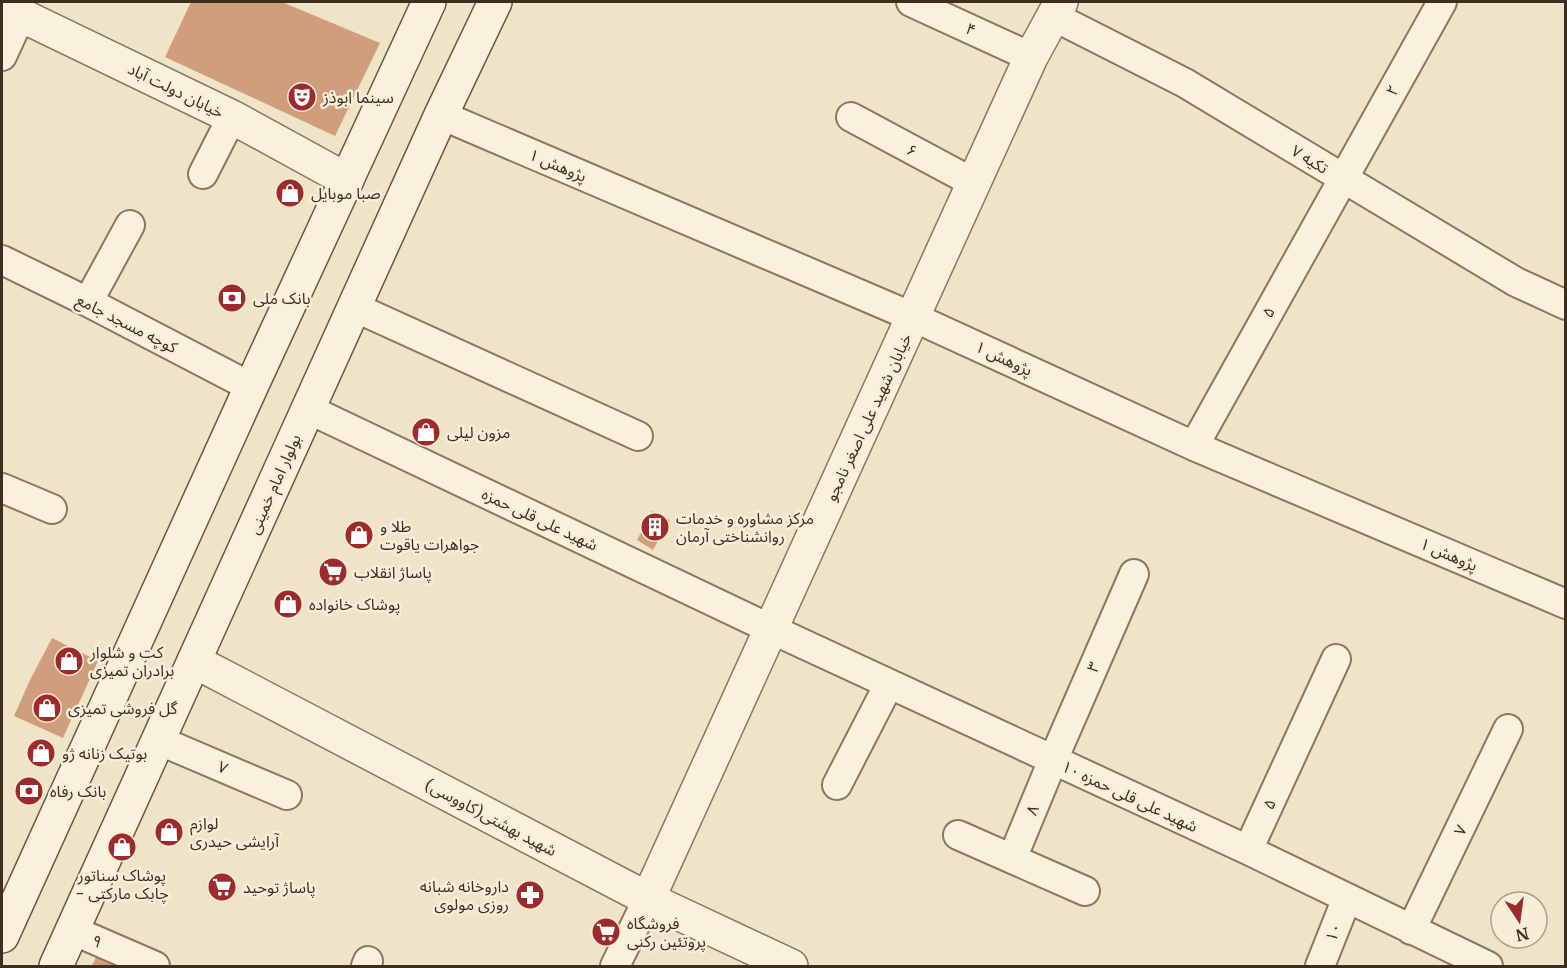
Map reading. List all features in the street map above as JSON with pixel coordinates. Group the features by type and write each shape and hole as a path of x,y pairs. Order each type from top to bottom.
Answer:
{"main road":[{"path":"2,936 251,387 429,2"},
{"name":"بولوار امام خمینی","path":"56,966 441,115 495,2"},
{"name":"خیابان شهید علی اصغر نامجو","path":"648,898 1031,57 1057,9"},
{"name":"خیابان دولت آباد","path":"11,10 232,117 346,180"},
{"name":"شهید بهشتی(کاووسی)","path":"194,661 648,898 791,966"}],"street":[{"name":"۴","path":"911,2 1031,57"},
{"name":"۲","path":"1342,178 1442,2"},
{"name":"تکیه ۷","path":"1057,9 1185,83 1516,282 1566,305"},
{"path":"2,56 11,10"},
{"name":"پژوهش ۱","path":"441,115 913,317 1194,446 1566,604"},
{"path":"203,174 232,117"},
{"name":"۶","path":"851,117 974,183"},
{"name":"۵","path":"1194,446 1342,178"},
{"path":"88,302 130,225"},
{"name":"کوچه مسجد جامع","path":"2,260 251,387"},
{"path":"354,307 638,436"},
{"name":"شهید علی قلی حمزه","path":"308,409 771,629"},
{"path":"2,488 52,509"},
{"name":"۳","path":"1053,760 1134,574"},
{"name":"شهید علی قلی حمزه ۱۰","path":"771,629 1248,850 1488,966"},
{"name":"۵","path":"1248,850 1336,659"},
{"path":"837,785 889,684"},
{"name":"۷","path":"1411,930 1508,729"},
{"name":"۷","path":"158,740 287,795"},
{"name":"۸","path":"1012,859 1053,760"},
{"path":"958,835 1085,891"},
{"path":"615,966 648,898"},
{"name":"۱۰","path":"1320,966 1347,898"},
{"name":"۹","path":"72,930 155,966"}],"building":[{"name":"سینما ابوذز","path":"191,2 282,2 380,43 335,136 165,57"},
{"name":"مرکز مشاوره و خدمات روانشناختی آرمان","path":"652,511 670,520 653,550 637,540"},
{"path":"52,638 98,661 63,738 14,716"},
{"name":"لوازم آرایشی حیدری","path":"160,821 184,831 177,843 154,833"},
{"path":"96,957 118,966 92,966"}],"place":[{"name":"سینما ابوذز","path":"302,97"},
{"name":"صبا موبایل","path":"290,193"},
{"name":"بانک ملی","path":"232,298"},
{"name":"مزون لیلی","path":"426,432"},
{"name":"مرکز مشاوره و خدمات روانشناختی آرمان","path":"655,527"},
{"name":"طلا و جواهرات یاقوت","path":"359,535"},
{"name":"پاساژ انقلاب","path":"333,572"},
{"name":"پوشاک خانواده","path":"288,604"},
{"name":"کت و شلوار برادران تمیزی","path":"69,661"},
{"name":"گل فروشی تمیزی","path":"47,708"},
{"name":"بوتیک زنانه ژو","path":"41,753"},
{"name":"بانک رفاه","path":"29,791"},
{"name":"لوازم آرایشی حیدری","path":"169,832"},
{"name":"پوشاک سناتور - چابک مارکتی","path":"122,847"},
{"name":"پاساژ توحید","path":"222,887"},
{"name":"داروخانه شبانه روزی مولوی","path":"530,895"},
{"name":"فروشگاه پروتئین رکنی","path":"606,932"}]}
